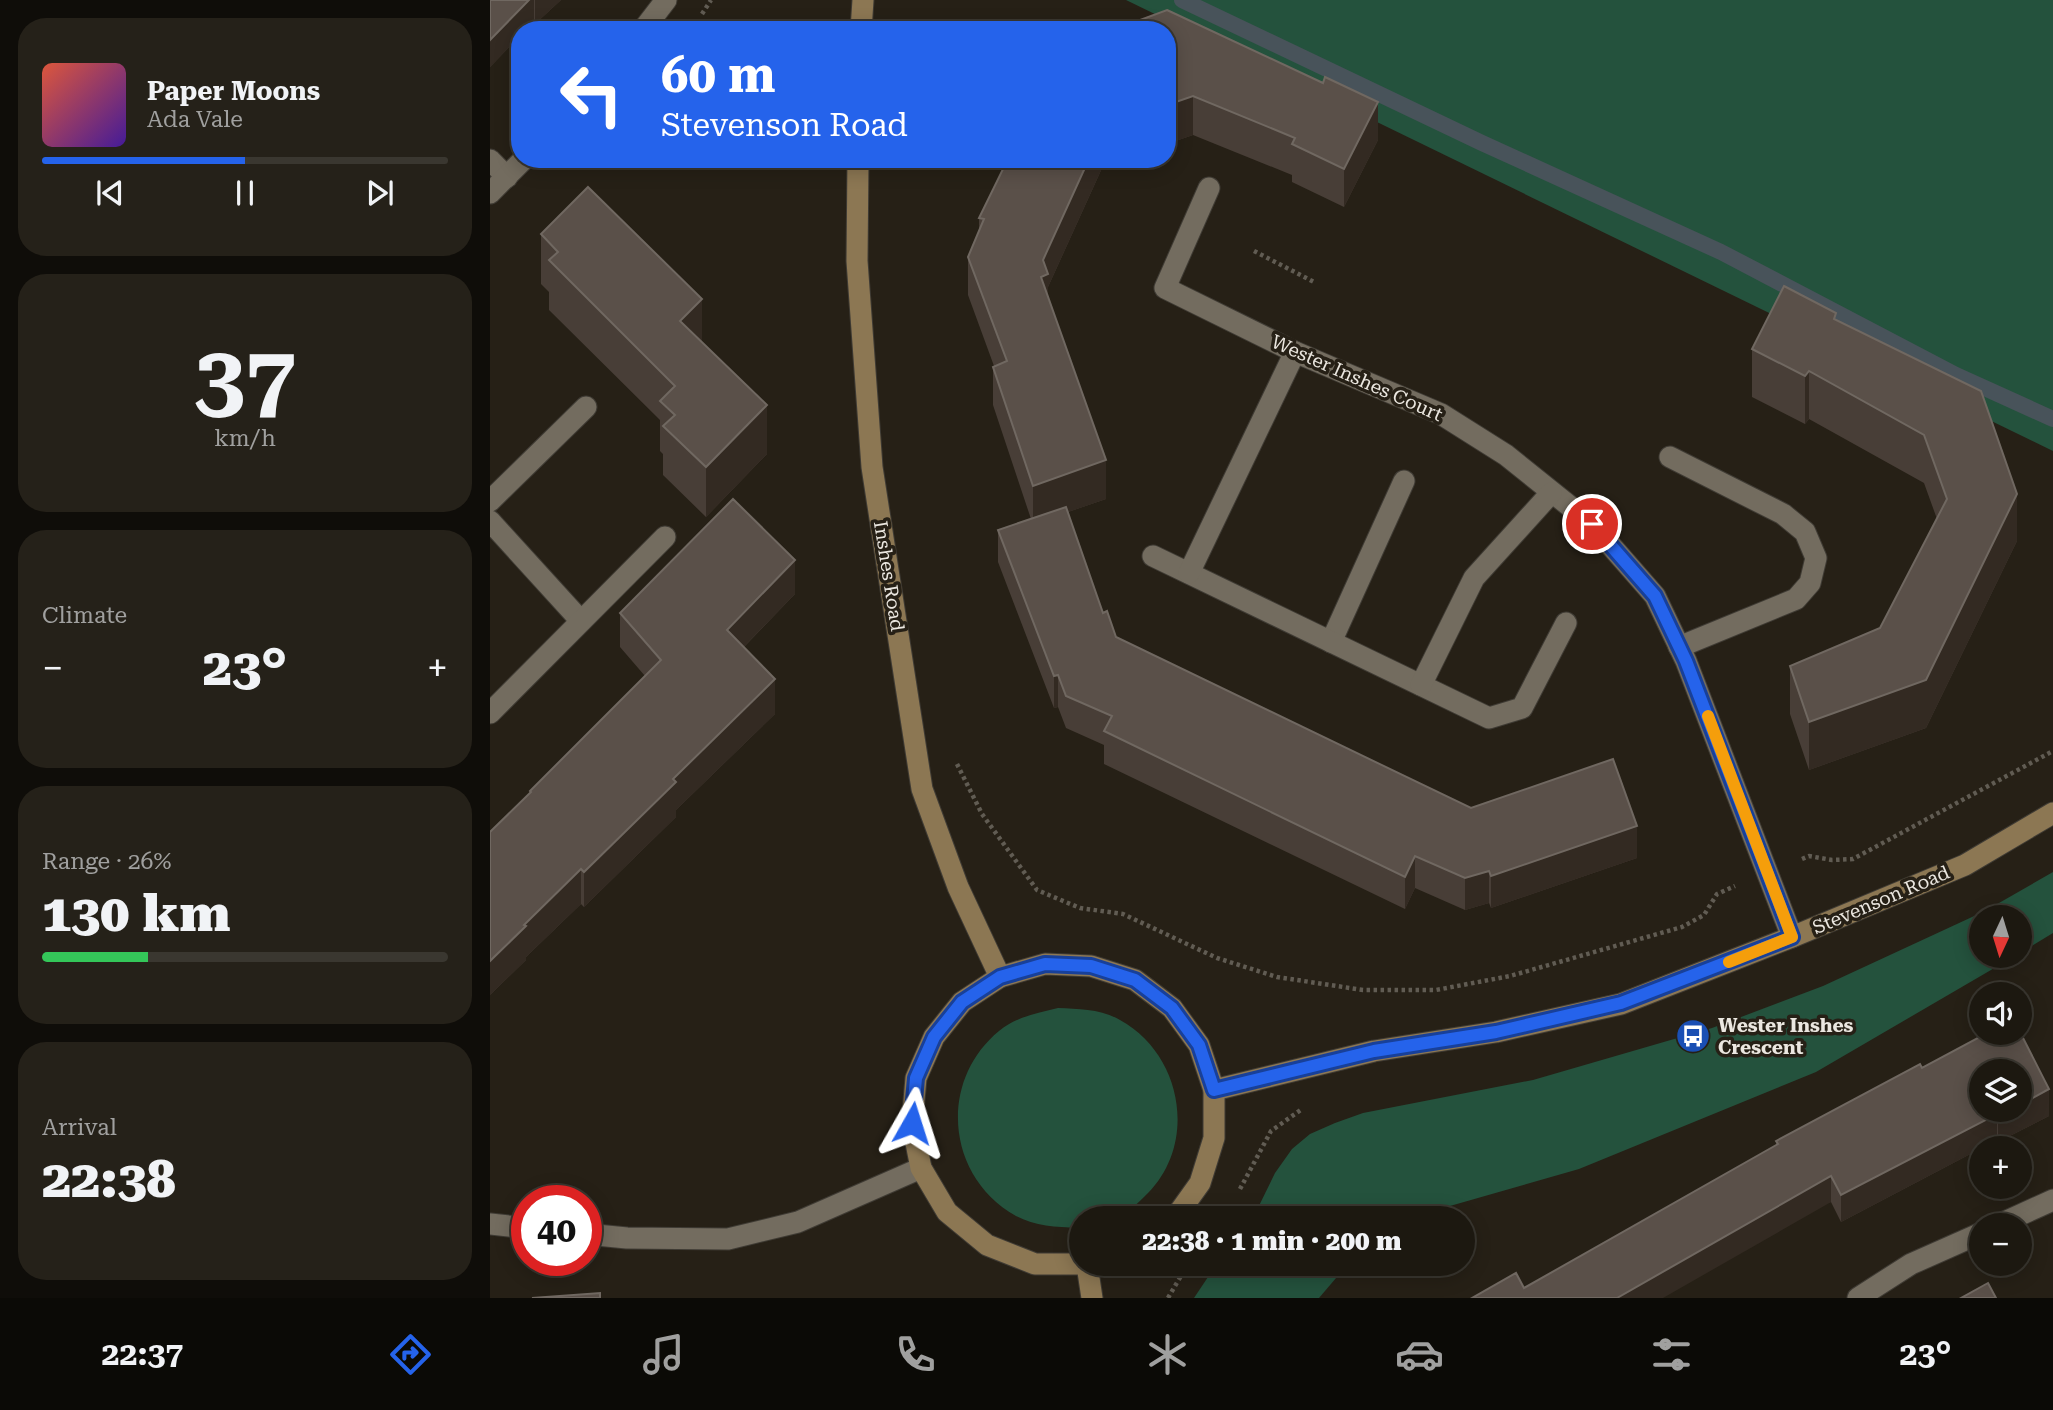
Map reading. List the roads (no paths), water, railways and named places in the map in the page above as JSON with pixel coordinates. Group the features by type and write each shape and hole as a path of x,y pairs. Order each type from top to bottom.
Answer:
{"street":[{"path":"650,21 666,0"},
{"path":"862,21 863,0"},
{"path":"490,160 507,177"},
{"path":"490,193 516,168"},
{"name":"Inshes Road","path":"858,168 857,261 872,467 922,789 958,887 1000,977"},
{"name":"Wester Inshes Court","path":"1209,188 1165,288 1296,352 1441,414 1506,455 1592,524 1655,596 1679,647 1792,937"},
{"path":"1189,573 1296,352"},
{"path":"490,501 586,407"},
{"path":"1671,457 1783,514 1805,532 1816,558 1810,583 1796,599 1679,647"},
{"path":"1331,642 1404,481"},
{"path":"1421,685 1474,578 1551,493"},
{"path":"490,520 581,621"},
{"path":"491,711 666,537"},
{"path":"1153,556 1489,718 1522,708 1566,623"},
{"name":"Stevenson Road","path":"1214,1090 1374,1051 1496,1032 1621,1003 1792,937 1965,865 2053,813"},
{"path":"1069,1264 1035,1264 987,1245 947,1212 921,1168 912,1123 916,1078 934,1037 962,1002 1000,977 1045,964 1091,966 1135,980 1172,1008 1199,1045 1214,1090 1214,1138 1200,1183 1184,1206"},
{"path":"602,1236 728,1239 798,1222 921,1168"},
{"path":"2024,1213 2053,1200"},
{"path":"490,1224 511,1226"},
{"path":"1858,1298 1910,1264 1969,1238"},
{"path":"1090,1276 1092,1298"}],"waterway":[{"path":"1182,0 1482,143 1721,252 1956,375 2053,419"}],"place":[{"name":"Wester Inshes Crescent","path":"1693,1036"}]}
